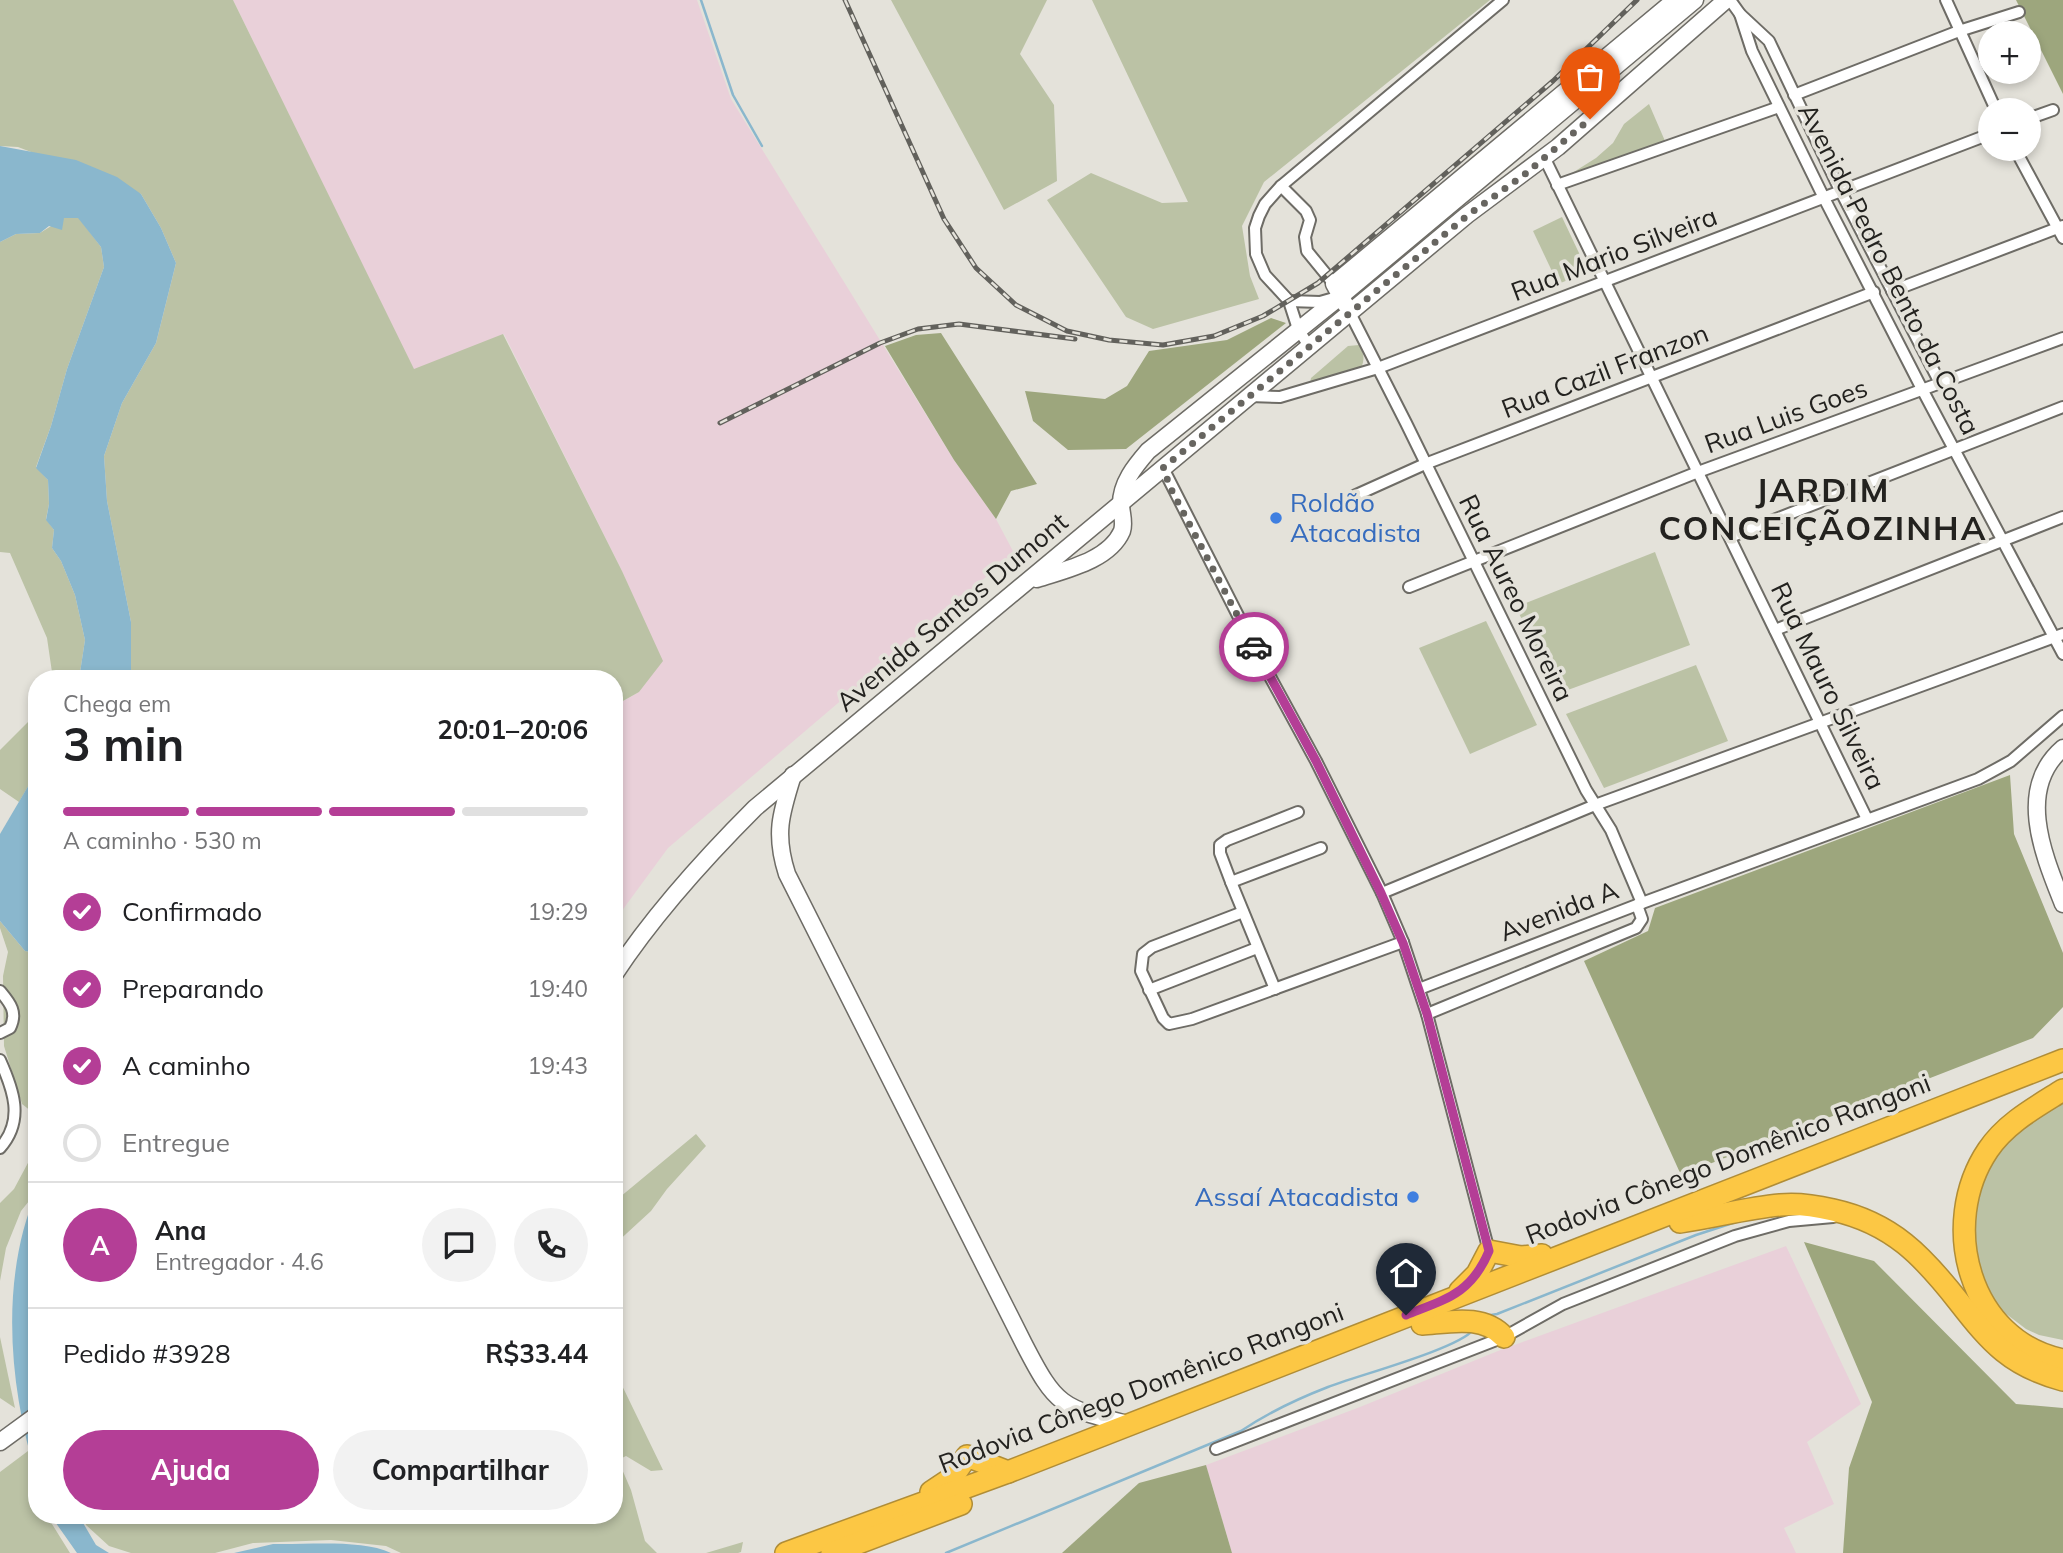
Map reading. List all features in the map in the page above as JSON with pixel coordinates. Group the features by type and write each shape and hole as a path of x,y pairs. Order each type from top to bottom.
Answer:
{"highway":[{"name":"Rodovia Cônego Domênico Rangoni","path":"786,1553 1007,1472 1567,1251 2063,1060"},
{"name":"Rodovia Cônego Domênico Rangoni","path":"832,1553 2063,1074"},
{"path":"2063,1090 2003,1131 1989,1147 1977,1167 1969,1189 1963,1236 1968,1266 1977,1293 1998,1324 2027,1347 2063,1360"},
{"path":"1681,1222 1784,1205 1811,1206 1857,1215 1884,1228 1912,1248 1986,1337 2006,1356 2031,1369 2063,1380"},
{"path":"1456,1295 1477,1273 1489,1251 1521,1257 1567,1251"},
{"path":"1422,1324 1474,1321 1493,1327 1504,1338"},
{"path":"853,1528 862,1520 947,1483 967,1455 1007,1472"}],"main road":[{"path":"1028,582 1084,563 1114,543 1124,524 1121,503 1130,473 1148,451 1298,329 1337,290 1675,0"},
{"path":"1337,290 1695,0"},
{"name":"Avenida Santos Dumont","path":"623,961 643,931 714,849 755,808 1468,215 1545,159 1728,0"},
{"path":"1337,290 1350,313"},
{"path":"2063,748 2048,765 2036,795 2040,838 2063,904"},
{"path":"793,775 779,820 780,849 787,874 1024,1344 1049,1389 1059,1399 1078,1411 1128,1424"},
{"path":"0,1442 28,1422"}],"street":[{"path":"1309,346 1298,329 1289,301 1265,275 1256,254 1255,228 1265,204 1281,186 1503,0"},
{"name":"Avenida Pedro Bento da Costa","path":"1728,0 1769,41 1840,190 1940,383"},
{"path":"1946,0 1990,98"},
{"path":"1794,95 1959,32 2020,12"},
{"name":"Avenida Pedro Bento da Costa","path":"1740,14 1752,51 1824,198 1923,391 2059,636 2063,654"},
{"path":"1557,185 1779,107"},
{"path":"2041,114 2053,110"},
{"name":"Rua Mario Silveira","path":"1249,396 1280,397 1378,368 1978,138"},
{"name":"Rua Mauro Silveira","path":"1545,159 1867,819"},
{"path":"1892,291 2061,231 2022,161"},
{"path":"1281,186 1306,211 1310,220 1306,237 1307,251 1337,290 1320,302 1289,301"},
{"name":"Rua Cazil Franzon","path":"1354,496 1425,464 1874,292"},
{"name":"Rua Aureo Moreira","path":"1350,313 1595,805 1611,830 1639,904"},
{"name":"Rua Luis Goes","path":"1409,587 1698,472 2063,338"},
{"path":"1730,537 2063,407"},
{"path":"1163,468 1171,489 1316,761 1403,943 1427,1014 1489,1251"},
{"path":"1775,630 2063,517"},
{"path":"1381,893 1595,805 2059,636"},
{"path":"1639,904 1994,772 2011,761 2063,716"},
{"path":"1275,989 1231,882 1220,853 1220,845 1298,812"},
{"path":"1231,882 1321,848"},
{"name":"Avenida A","path":"1419,989 1639,904 1642,919 1636,928 1427,1014"},
{"path":"1243,912 1152,947 1143,954 1141,971 1163,1018 1169,1024 1192,1019 1403,943"},
{"path":"1552,938 1561,959"},
{"path":"1149,990 1257,948"},
{"path":"1498,958 1506,981"},
{"path":"0,991 13,1007 13,1024 0,1032"},
{"path":"0,1060 16,1102 10,1132 0,1148"},
{"path":"1216,1450 1504,1338 1563,1304 1735,1236 1789,1221 1857,1215"}],"shaded area":[{"path":"233,0 697,0 731,99 954,460 996,519 1014,553 668,848 623,909 623,701 639,692 662,661 622,571 504,334 414,370"},
{"path":"1786,1246 1861,1404 1807,1442 1834,1504 1784,1528 1796,1553 1232,1553 1206,1465 1498,1351"}],"green space":[{"path":"0,0 233,0 414,369 503,334 622,571 663,661 639,692 623,701 623,670 131,670 131,622 107,501 104,456 122,403 156,343 176,263 161,228 141,194 18,147 0,146"},
{"path":"891,0 1047,0 1020,54 1054,105 1057,181 1004,210"},
{"path":"1092,0 1490,0 1264,182 1242,226 1250,276 1259,299 1153,329 1126,317 1047,200 1091,173 1162,203 1188,202"},
{"path":"2016,0 2063,0 2063,94 2041,50 2041,21 2026,21"},
{"path":"1649,104 1665,141 1570,177 1569,175 1596,158 1613,143 1624,124"},
{"path":"1562,217 1588,272 1558,284 1533,231"},
{"path":"64,218 79,218 101,247 104,267 67,369 36,467 48,480 49,504 46,519 54,530 52,548 61,561 75,595 85,640 80,670 52,670 47,638 10,553 0,552 0,242 16,234 40,233"},
{"path":"1271,318 1286,323 1126,449 1068,450 1033,421 1025,391 1105,399 1127,386 1149,351 1227,340"},
{"path":"941,333 1037,484 1011,491 996,519 954,460 885,346 916,335"},
{"path":"1359,345 1363,356 1361,368 1310,383 1311,378 1348,346"},
{"path":"1655,552 1690,645 1557,694 1516,607"},
{"path":"1486,621 1537,725 1470,754 1419,648"},
{"path":"1696,665 1728,741 1604,788 1566,714"},
{"path":"28,722 28,786 19,802 0,789 0,750"},
{"path":"2010,775 2014,834 2063,953 2063,1007 2033,1038 1681,1175 1584,961 1648,931 1655,908"},
{"path":"0,921 28,952 28,1109 22,1104 4,1046 3,976 8,952"},
{"path":"2063,1100 2063,1340 2026,1329 2001,1310 1991,1297 1975,1259 1975,1190 2005,1140"},
{"path":"696,1134 706,1146 651,1211 623,1237 623,1195"},
{"path":"28,1163 28,1202 21,1211 6,1248 0,1281 0,1203 14,1189"},
{"path":"1804,1242 1874,1261 2016,1404 2063,1408 2063,1553 1843,1553 1849,1468 1872,1402"},
{"path":"0,1337 15,1408 0,1398"},
{"path":"623,1388 663,1470 651,1471 626,1456 623,1458"},
{"path":"28,1451 28,1524 52,1524 70,1553 0,1553 0,1472"},
{"path":"1206,1465 1232,1553 1062,1553 1139,1483"},
{"path":"623,1472 645,1541 657,1553 401,1553 386,1546 331,1540 253,1543 215,1553 131,1553 109,1546 86,1525 623,1524"},
{"path":"743,1542 741,1552 738,1553 706,1553"}],"water":[{"path":"0,146 76,160 117,177 141,194 161,228 176,263 156,343 122,403 104,456 107,501 131,622 131,670 80,670 85,640 75,595 61,561 52,548 54,530 46,520 49,504 48,480 36,468 67,369 104,267 101,247 78,218 64,218 62,230 49,226 40,233 16,234 0,242"},
{"path":"28,786 28,952 0,921 0,834"},
{"path":"28,1216 28,1446 14,1369 12,1331 17,1259"},
{"path":"57,1524 84,1524 96,1545 109,1553 77,1553"},
{"path":"273,1544 349,1544 391,1553 234,1553"}],"waterway":[{"path":"701,0 733,95 762,146"},
{"path":"1485,1316 1497,1314 1696,1235 1736,1222"},
{"path":"946,1553 1241,1431 1294,1401 1448,1345 1473,1330"}],"railway":[{"path":"845,0 944,219 976,268 1016,305 1067,331 1109,340 1163,345 1214,336 1263,316 1318,283 1553,81 1637,0"},
{"path":"720,423 880,343 918,329 959,324 1075,339"}],"way so far":[{"path":"1254,647 1171,489 1163,468 1468,215 1524,175 1590,119"}],"place":[{"name":"Roldão Atacadista","path":"1276,518"},
{"name":"Assaí Atacadista","path":"1413,1197"}],"district":[{"name":"JARDIM CONCEIÇÃOZINHA","path":"1823,509"}],"route":[{"path":"1254,647 1316,761 1403,943 1427,1014 1489,1251 1477,1273 1456,1295 1406,1315"}]}
